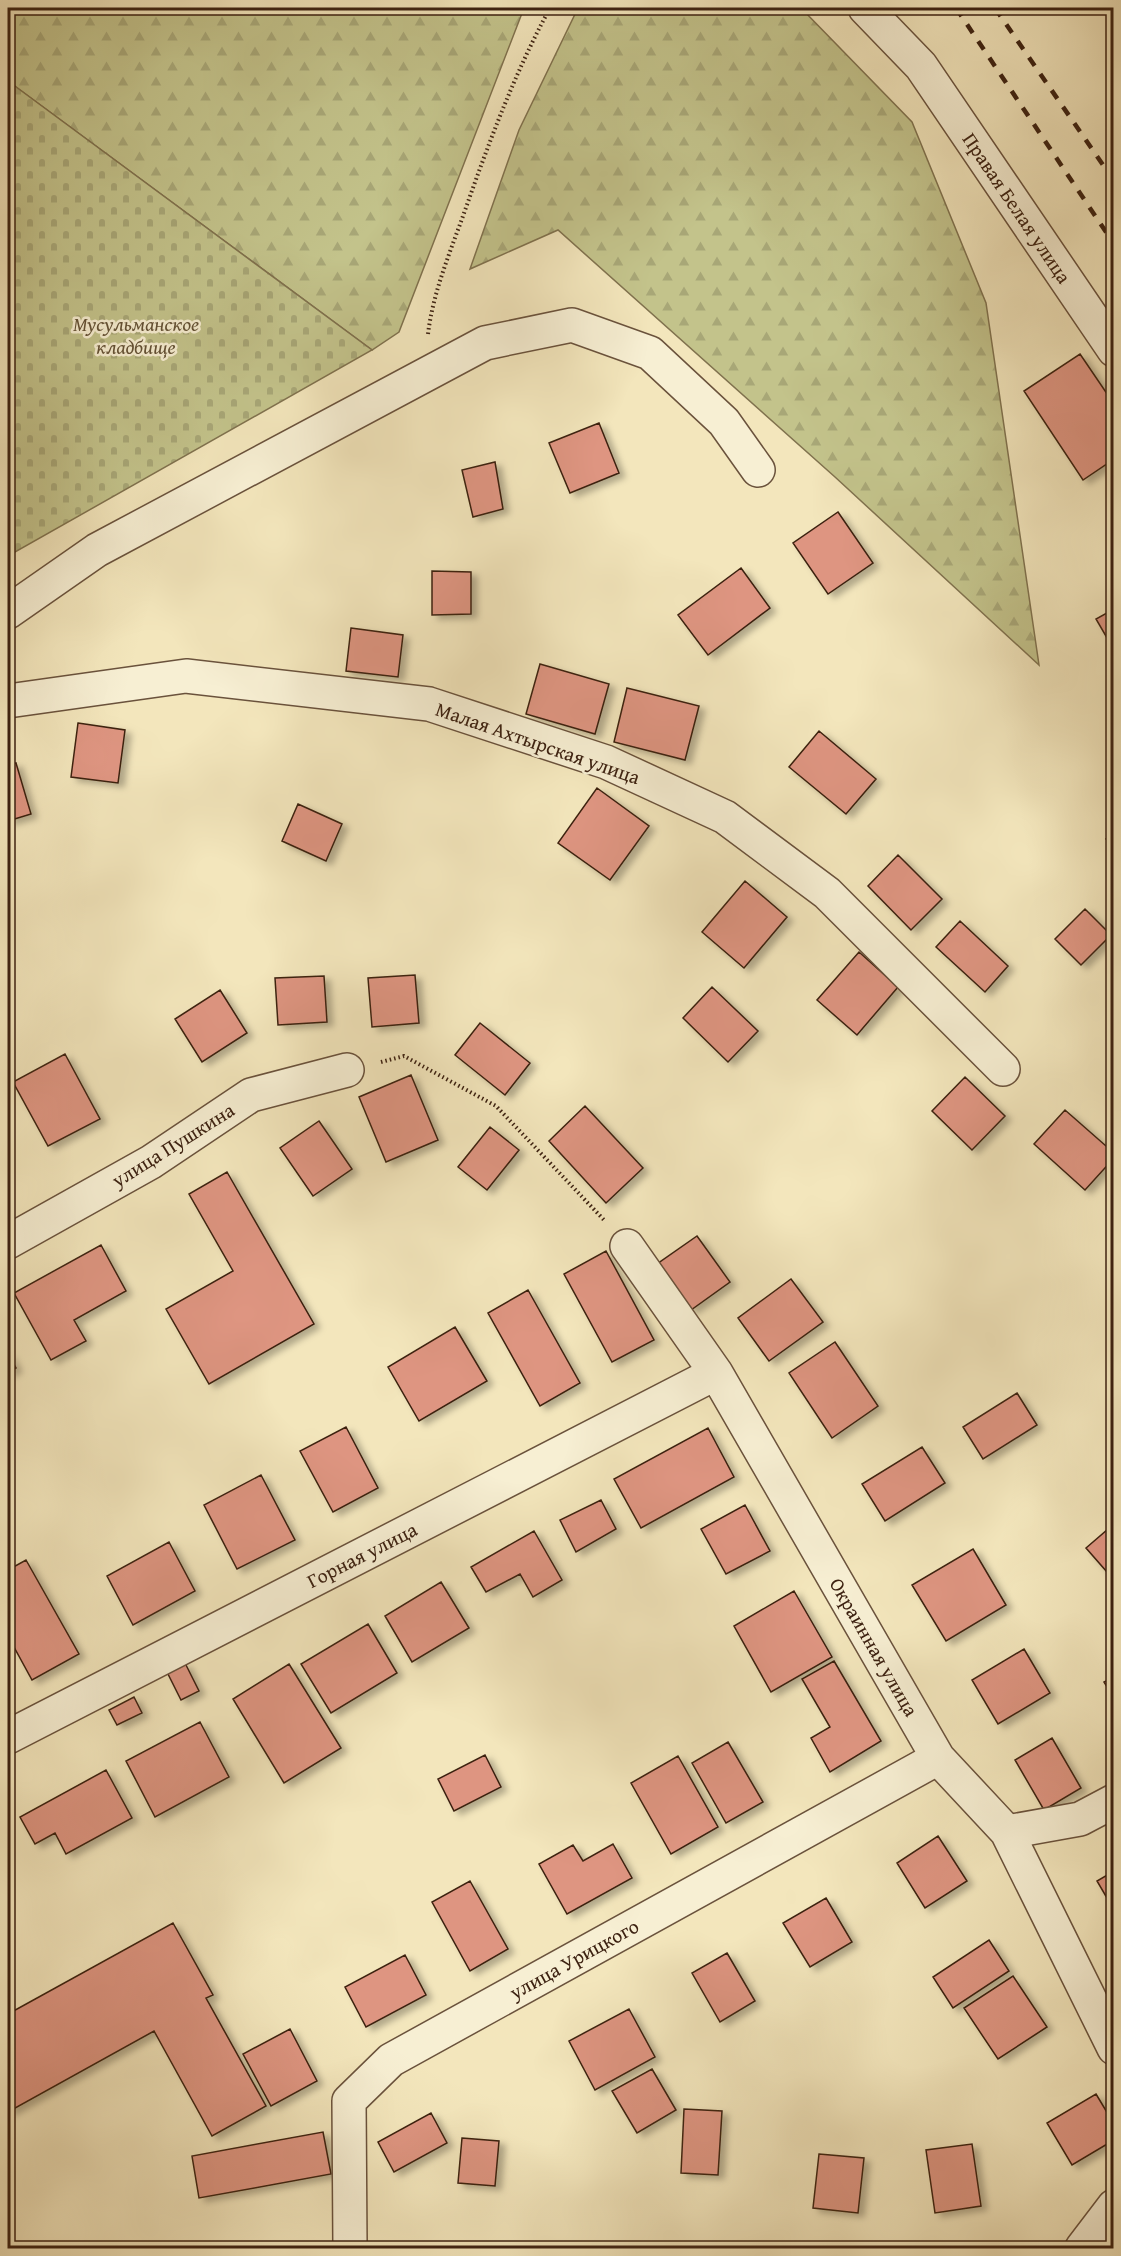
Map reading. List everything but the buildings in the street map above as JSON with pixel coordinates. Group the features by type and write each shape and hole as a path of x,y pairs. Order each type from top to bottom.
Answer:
{"street":[{"name":"Правая Белая улица","path":"865,8 921,66 1113,350"},
{"path":"8,612 97,550 485,343 572,325 650,354 724,422 758,470"},
{"name":"Малая Ахтырская улица","path":"8,701 186,676 429,704 606,762 725,817 827,893 1003,1069"},
{"name":"улица Пушкина","path":"8,1242 151,1162 251,1095 347,1070"},
{"name":"Окраинная улица","path":"627,1246 716,1374 938,1758 1007,1832 1113,2048"},
{"name":"Горная улица","path":"8,1737 716,1374"},
{"name":"улица Урицкого","path":"350,2248 349,2101 391,2060 938,1758"},
{"path":"1007,1832 1080,1819 1113,1802"},
{"path":"1082,2248 1113,2206"}],"path":[{"path":"422,377 431,305 488,144 532,42 550,8"},
{"path":"347,1070 404,1056 496,1106 627,1246"}],"green space":[{"path":"8,8 524,8 399,332 372,350 8,81"},
{"path":"578,8 801,8 912,122 986,303 1039,665 835,477 558,230 470,269 519,130"},
{"name":"Мусульманское кладбище","path":"8,81 372,350 8,556"}],"railway":[{"path":"956,8 1114,244"},
{"path":"995,8 1114,181"}]}
